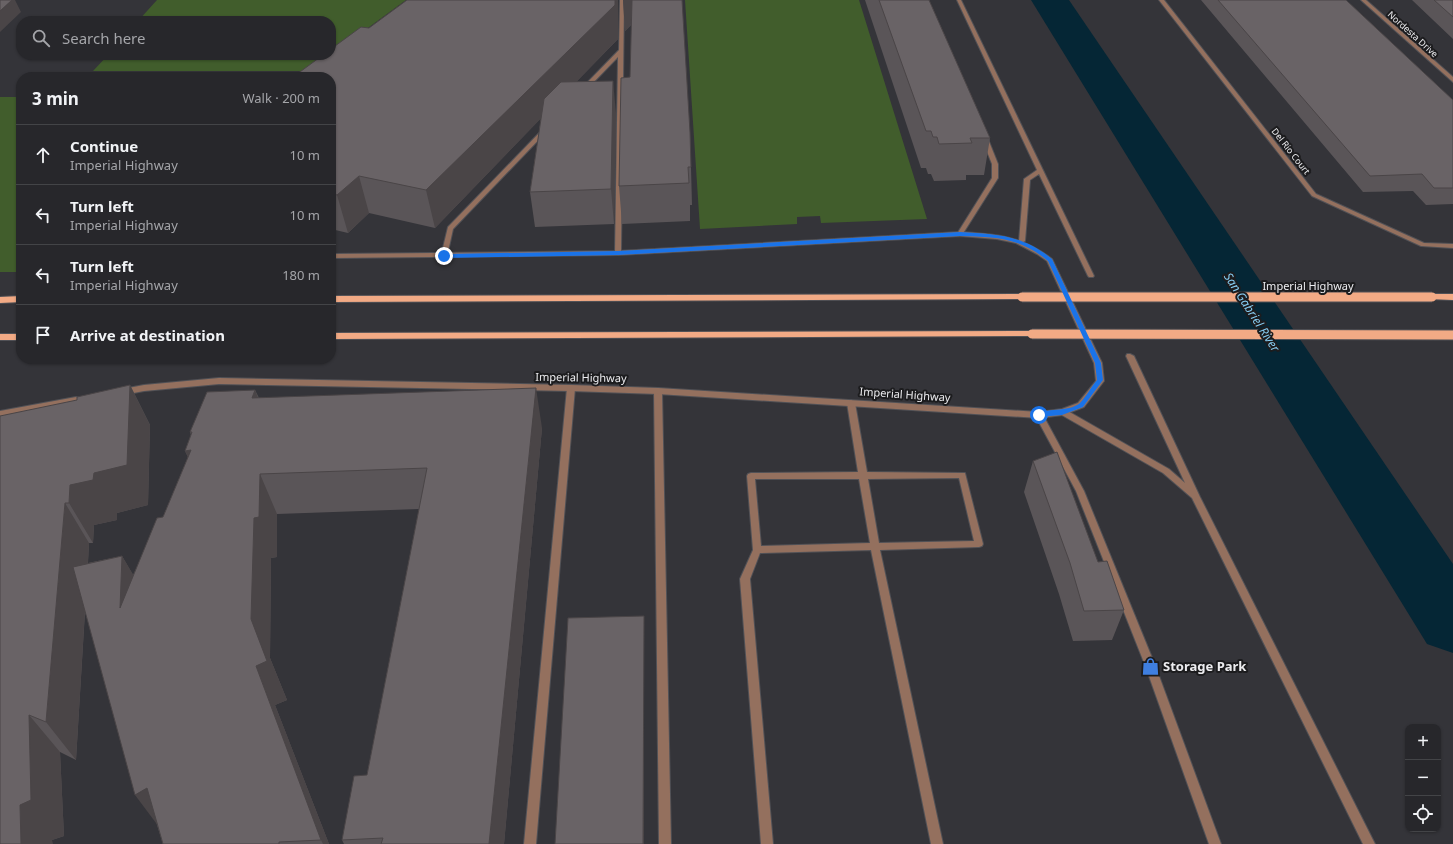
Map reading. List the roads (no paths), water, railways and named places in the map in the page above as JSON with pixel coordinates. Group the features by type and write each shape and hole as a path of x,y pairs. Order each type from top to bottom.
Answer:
{"main road":[{"name":"Imperial Highway","path":"336,299 1453,296"},
{"path":"0,300 16,300"},
{"path":"336,336 1032,334 1453,335"},
{"path":"0,337 16,337"}],"street":[{"path":"618,253 622,0"},
{"path":"959,0 1039,171 1091,276"},
{"name":"Del Rio Court","path":"1162,0 1314,195 1407,238 1424,244 1453,246"},
{"name":"Nordesta Drive","path":"1363,0 1452,78"},
{"path":"577,96 621,51"},
{"path":"444,256 450,228 549,125"},
{"path":"960,234 995,178 995,164 983,136"},
{"path":"1022,242 1027,179 1039,171"},
{"name":"Imperial Highway","path":"114,394 144,388 219,381 571,388 658,391 1039,415 1062,412 1081,405 1100,380 1098,363 1050,260 1038,250 1022,242 989,236 960,234 618,253 336,256"},
{"path":"1130,356 1196,497 1369,844"},
{"path":"530,844 571,388"},
{"path":"658,391 666,844"},
{"path":"0,414 83,399"},
{"path":"851,403 875,547 937,844"},
{"path":"1062,412 1166,471 1196,497"},
{"path":"1039,415 1080,492 1150,665 1215,844"},
{"path":"757,550 979,544 962,475 751,476 757,550 746,574 745,580 767,844"}],"waterway":[{"name":"San Gabriel River","path":"1050,0 1453,623"}],"place":[{"name":"Storage Park","path":"1150,666"}]}
